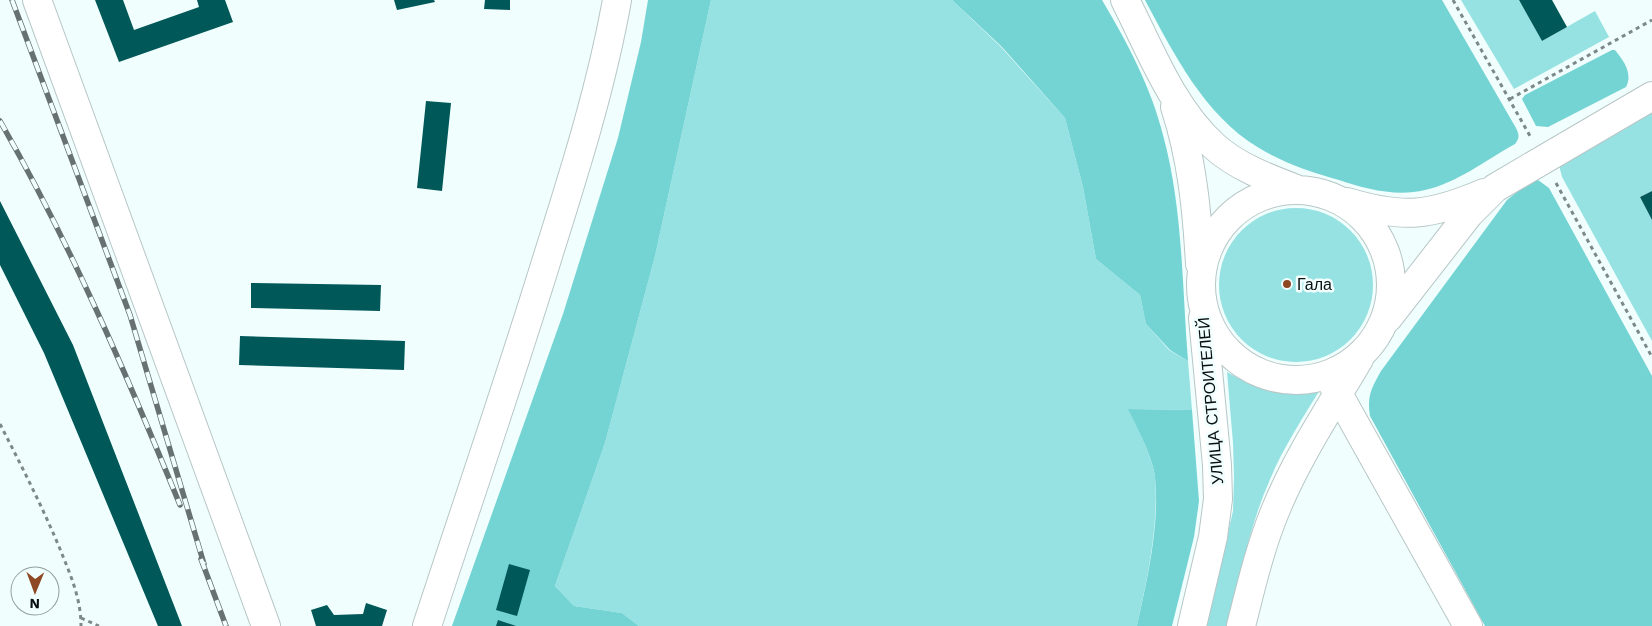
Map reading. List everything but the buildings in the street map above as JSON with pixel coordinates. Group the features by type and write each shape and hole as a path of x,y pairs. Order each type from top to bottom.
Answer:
{"street":[{"path":"37,0 266,626"},
{"path":"427,626 588,128 611,37 617,0"},
{"path":"1124,0 1169,86 1195,126 1215,147 1238,163 1269,179 1298,190 1387,212 1408,214 1432,212 1463,202 1495,188 1652,96"},
{"path":"1169,86 1181,124 1196,206 1201,283 1207,322 1226,351 1256,372 1293,381 1333,384"},
{"path":"1241,626 1261,552 1276,509 1333,384 1362,355 1469,214 1495,188"},
{"path":"1201,283 1209,246 1230,216 1262,196 1298,190"},
{"path":"1337,199 1366,219 1385,250 1392,288 1384,324"},
{"name":"УЛИЦА СТРОИТЕЛЕЙ","path":"1192,626 1213,537 1218,499 1217,466 1201,283"},
{"path":"1333,384 1465,625"}],"path":[{"path":"1510,99 1652,20"},
{"path":"0,424 55,538 78,594 81,626"},
{"path":"81,618 99,626"}],"shaded area":[{"path":"648,0 711,0 655,256 605,443 555,586 574,606 622,613 639,626 452,626 563,314 618,138 641,42"},
{"path":"711,0 952,0 1001,47 1065,118 1083,187 1096,259 1140,295 1146,324 1169,350 1188,361 1192,410 1129,409 1154,470 1156,496 1154,533 1137,626 639,626 622,613 574,606 555,586 605,443 655,256"},
{"path":"952,0 1102,0 1145,82 1158,117 1170,163 1181,247 1188,361 1170,350 1146,324 1140,295 1096,259 1083,187 1065,118 1002,47"},
{"path":"1145,0 1442,0 1516,128 1518,140 1515,144 1460,177 1437,187 1414,192 1403,193 1370,189 1298,167 1259,148 1222,119 1206,101 1179,62"},
{"path":"1461,0 1519,0 1542,41 1595,11 1609,37 1514,89"},
{"path":"1615,50 1622,59 1628,72 1629,77 1626,87 1548,127 1536,126 1522,99 1525,95"},
{"path":"1649,112 1652,114 1652,191 1640,197 1652,220 1652,341 1562,177 1559,165"},
{"path":"1538,180 1549,188 1652,376 1652,626 1485,626 1370,416 1369,403 1371,393 1381,371 1507,200 1527,184"},
{"path":"1296,208 1325,214 1339,221 1350,231 1360,242 1367,256 1373,285 1367,314 1360,328 1350,339 1339,349 1325,356 1296,362 1267,356 1253,349 1242,339 1232,328 1225,314 1219,285 1225,256 1232,242 1242,231 1253,221 1267,214"},
{"path":"1227,372 1261,387 1283,391 1321,388 1280,458 1262,499 1228,626 1206,626 1233,511 1233,443"},
{"path":"1128,409 1192,410 1199,501 1194,537 1172,626 1137,626 1152,552 1156,496 1154,469"}],"railway":[{"path":"12,0 130,315 204,564"},
{"path":"0,121 74,262 139,407 180,505"},
{"path":"201,559 226,626"}],"place":[{"name":"Гала","path":"1287,284"}]}
